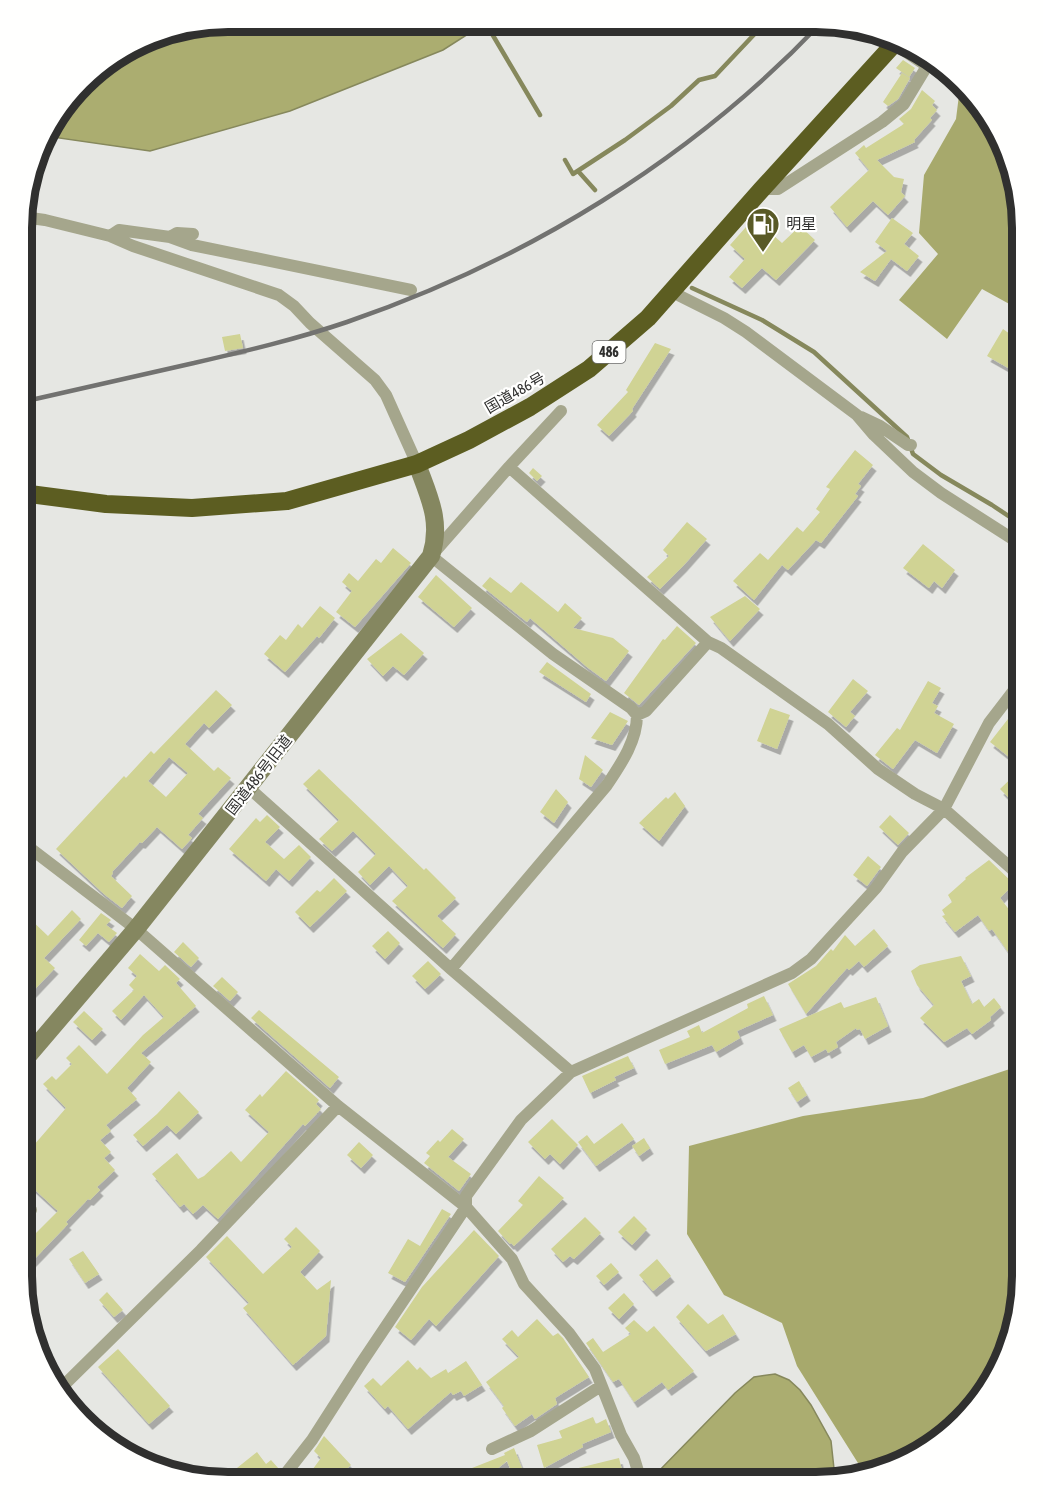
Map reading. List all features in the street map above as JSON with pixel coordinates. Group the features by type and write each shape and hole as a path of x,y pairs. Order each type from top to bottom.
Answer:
{"highway":[{"name":"国道486号","path":"32,494 106,504 192,508 287,501 417,464 469,440 510,418 589,369 648,318 892,47"}],"street":[{"path":"762,189 778,189 882,122 904,104 927,66"},
{"path":"32,218 110,236 133,246 279,295 375,380 390,403 417,464"},
{"path":"110,236 119,230 171,237 192,245 411,290"},
{"path":"171,237 177,233 193,234"},
{"path":"673,290 747,332 857,415 880,426 909,445"},
{"path":"451,969 607,785 634,738 637,715 631,708 553,654 431,556 561,411"},
{"path":"857,415 874,435 913,472 1012,538"},
{"name":"国道486号旧道","path":"32,1051 136,929 431,556 436,539 435,515 417,464"},
{"path":"509,467 708,642 721,648 828,724 878,769 915,794 944,809 1011,868"},
{"path":"637,715 646,711 708,642"},
{"path":"287,1472 312,1440 466,1207 466,1196 521,1120 571,1072 792,973 811,959 876,888 902,852 944,809 989,723 1012,694"},
{"path":"249,788 451,969 571,1072"},
{"path":"32,850 136,929 338,1106 466,1207 513,1259 524,1284 569,1333 595,1370 638,1472"},
{"path":"65,1384 201,1250 338,1106"},
{"path":"492,1449 531,1431 601,1386"}],"shaded area":[{"path":"471,32 443,50 290,111 150,151 54,137 80,98 98,80 129,58 152,46 202,33"},
{"path":"959,95 985,130 997,152 1005,177 1012,228 1012,305 982,289 947,339 899,300 938,254 919,233 924,175 956,119"},
{"path":"1011,1069 1011,1288 1008,1314 991,1362 963,1405 945,1423 924,1438 891,1457 860,1466 797,1366 782,1323 724,1295 687,1234 689,1146 803,1116 923,1098"},
{"path":"775,1374 789,1380 800,1390 831,1441 834,1471 658,1472 735,1393 754,1377"}],"building":[{"path":"903,60 915,68 909,77 896,68"},
{"path":"902,73 910,78 898,99 888,106 883,102"},
{"path":"922,90 935,101 932,105 937,110 930,118 932,120 914,140 915,142 877,160 894,177 904,179 901,192 905,196 888,215 873,201 847,227 830,207 869,170 855,153 864,145 866,148 904,124 899,119 911,109"},
{"path":"754,218 782,243 800,226 815,240 776,280 762,268 742,288 729,277 745,259 730,245"},
{"path":"892,218 913,233 904,244 919,256 907,271 891,259 875,281 860,272 887,251 875,242"},
{"path":"1003,329 1010,334 1012,331 1010,369 987,356"},
{"path":"240,334 243,348 225,351 222,337"},
{"path":"655,343 671,349 632,409 633,411 609,436 597,425 628,392 626,390"},
{"path":"855,450 873,465 858,484 861,486 855,494 858,496 821,543 816,540 788,570 782,565 754,600 733,581 760,553 768,560 797,527 803,532 820,512 816,509 830,489 826,487"},
{"path":"533,468 542,476 537,481 529,473"},
{"path":"687,522 707,539 660,589 647,577 669,556 663,550"},
{"path":"923,544 955,570 942,588 934,581 929,588 903,568"},
{"path":"393,548 411,563 355,627 336,612 352,591 342,582 349,573 358,581 376,559 381,563"},
{"path":"436,575 472,608 454,627 418,597"},
{"path":"490,577 511,593 521,582 558,612 565,603 582,618 573,628 613,638 629,651 606,681 530,618 527,622 482,586"},
{"path":"745,596 760,609 730,641 710,617"},
{"path":"320,606 335,618 319,638 317,636 285,672 264,654 280,635 286,640 298,624 302,628"},
{"path":"677,626 696,643 639,705 624,693 663,639 665,640"},
{"path":"401,633 424,653 404,675 393,666 383,676 367,659"},
{"path":"547,662 591,694 586,702 539,672"},
{"path":"853,679 868,691 850,712 855,716 846,727 828,712"},
{"path":"928,681 941,688 932,703 938,706 934,713 954,724 937,753 915,740 893,769 875,755 897,728 900,730"},
{"path":"216,690 232,705 209,728 204,723 185,744 214,771 218,767 231,778 198,814 203,818 188,835 192,838 182,849 157,827 112,872 111,876 132,896 122,908 56,849 124,776 126,778 151,751 154,754","holes":["169,757 188,773 166,797 148,781"]},
{"path":"770,708 790,715 777,749 757,741"},
{"path":"610,712 628,721 612,745 591,738"},
{"path":"1012,715 1011,759 990,742"},
{"path":"585,755 603,770 591,787 579,779"},
{"path":"319,769 456,898 437,916 456,934 443,948 392,901 408,886 389,866 370,885 358,872 376,854 353,831 332,851 319,839 339,820 303,784"},
{"path":"1011,778 1011,800 1000,789"},
{"path":"556,789 568,802 554,823 540,812"},
{"path":"675,792 685,806 659,841 639,823 666,797 668,799"},
{"path":"267,815 280,827 265,842 284,859 299,845 311,857 289,881 276,869 266,881 229,849 256,818 260,822"},
{"path":"890,815 909,833 898,845 879,827"},
{"path":"868,856 881,867 867,886 853,875"},
{"path":"989,860 1011,881 1011,887 1000,898 1011,912 1011,957 992,929 989,931 978,915 955,932 942,916 945,915 942,910 952,902 948,895 965,878"},
{"path":"334,878 347,891 310,927 295,912 317,890 320,892"},
{"path":"72,910 81,919 44,958 55,968 32,992 32,921 48,936"},
{"path":"101,913 111,920 106,925 117,933 109,942 98,933 86,946 79,940"},
{"path":"874,929 888,946 864,967 859,961 849,970 847,968 806,1014 788,984 816,966 831,949 833,951 845,935 855,946"},
{"path":"388,931 400,943 385,959 372,946"},
{"path":"183,942 199,958 191,967 174,952"},
{"path":"140,954 159,971 165,965 180,979 176,983 196,1006 141,1053 151,1062 127,1088 137,1099 106,1125 111,1131 100,1140 111,1152 104,1158 115,1170 97,1187 100,1190 66,1222 68,1224 32,1262 32,1237 58,1211 32,1187 32,1147 66,1108 43,1084 52,1076 56,1080 72,1064 66,1058 79,1045 107,1074 143,1035 164,1017 144,995 121,1020 112,1011 134,990 129,985 137,976 128,968"},
{"path":"961,956 971,976 961,981 972,1004 979,999 984,1007 994,998 1001,1007 990,1017 991,1020 972,1034 967,1028 944,1042 920,1018 934,1005 917,985 911,971 920,965"},
{"path":"428,961 441,974 425,989 412,976"},
{"path":"222,977 238,992 230,1001 213,986"},
{"path":"764,996 773,1015 737,1031 740,1038 716,1052 712,1045 665,1064 659,1050 690,1037 687,1031 699,1025 702,1033 748,1008 747,1004"},
{"path":"876,997 888,1026 865,1039 860,1029 856,1028 836,1042 838,1047 828,1053 826,1049 811,1057 804,1045 792,1052 779,1029 841,1002 844,1008"},
{"path":"259,1010 339,1077 330,1088 251,1018"},
{"path":"84,1011 103,1029 92,1040 73,1022"},
{"path":"628,1056 634,1068 614,1077 616,1080 590,1093 582,1076"},
{"path":"286,1071 319,1100 316,1104 321,1109 305,1126 303,1124 218,1219 203,1205 193,1214 184,1204 180,1207 152,1174 177,1153 198,1179 231,1151 241,1162 269,1132 245,1110 260,1094 262,1097"},
{"path":"799,1081 807,1095 797,1102 788,1088"},
{"path":"179,1091 199,1112 176,1134 167,1125 143,1146 133,1135"},
{"path":"552,1119 578,1145 560,1164 550,1154 545,1159 528,1142"},
{"path":"622,1123 634,1139 596,1166 578,1142 587,1135 594,1144"},
{"path":"452,1129 464,1139 448,1157 471,1174 459,1191 424,1163 430,1156 426,1153"},
{"path":"644,1138 650,1148 639,1156 632,1146"},
{"path":"359,1142 373,1155 361,1168 347,1155"},
{"path":"539,1176 564,1198 514,1246 498,1231 523,1205 518,1201"},
{"path":"442,1209 451,1214 405,1282 388,1273 408,1239 420,1246"},
{"path":"634,1216 647,1229 632,1245 618,1232"},
{"path":"585,1217 601,1233 574,1259 570,1256 563,1262 551,1249"},
{"path":"296,1227 320,1251 300,1272 317,1290 331,1280 326,1336 293,1365 243,1308 249,1303 206,1257 227,1236 263,1274 292,1247 284,1239"},
{"path":"474,1230 499,1256 436,1326 429,1319 411,1340 395,1327 422,1287"},
{"path":"83,1251 99,1274 85,1283 69,1259"},
{"path":"657,1259 671,1276 653,1291 639,1275"},
{"path":"611,1263 619,1272 604,1285 596,1276"},
{"path":"107,1292 123,1310 114,1317 99,1300"},
{"path":"624,1293 634,1304 619,1319 608,1308"},
{"path":"688,1304 708,1324 723,1314 736,1334 706,1351 676,1317"},
{"path":"537,1319 553,1336 558,1333 563,1338 589,1377 555,1398 557,1404 535,1419 532,1414 515,1426 502,1408 504,1406 486,1382 519,1357 502,1339 512,1330 518,1337"},
{"path":"634,1320 647,1332 654,1326 694,1371 668,1390 662,1382 634,1402 619,1379 613,1382 586,1343 593,1338 603,1352 631,1334 625,1328"},
{"path":"118,1349 170,1406 149,1424 98,1367"},
{"path":"408,1360 417,1370 420,1367 431,1378 446,1369 448,1373 466,1361 482,1385 464,1396 461,1391 453,1395 451,1392 408,1429 388,1406 385,1409 364,1386 373,1378 381,1386"},
{"path":"593,1417 596,1424 606,1419 611,1432 582,1444 583,1447 544,1468 537,1445 562,1438 559,1431"},
{"path":"324,1436 351,1465 344,1472 311,1472 321,1458 314,1451"},
{"path":"514,1448 523,1472 511,1472 507,1461 493,1472 462,1472 505,1455 504,1453"},
{"path":"257,1452 266,1464 271,1460 279,1469 276,1472 232,1472"},
{"path":"619,1458 622,1470 614,1472 562,1472"}],"waterway":[{"path":"491,32 540,115"},
{"path":"565,160 573,174 625,140 671,106 699,80 715,76 757,32"},
{"path":"578,171 595,190"},
{"path":"692,288 762,320 814,352 907,437 913,454 941,475 1012,518"}],"railway":[{"path":"32,400 233,354 309,334 413,297 478,269 541,237 602,201 661,162 771,73 812,32"}],"place":[{"name":"明星","path":"763,253"}]}
